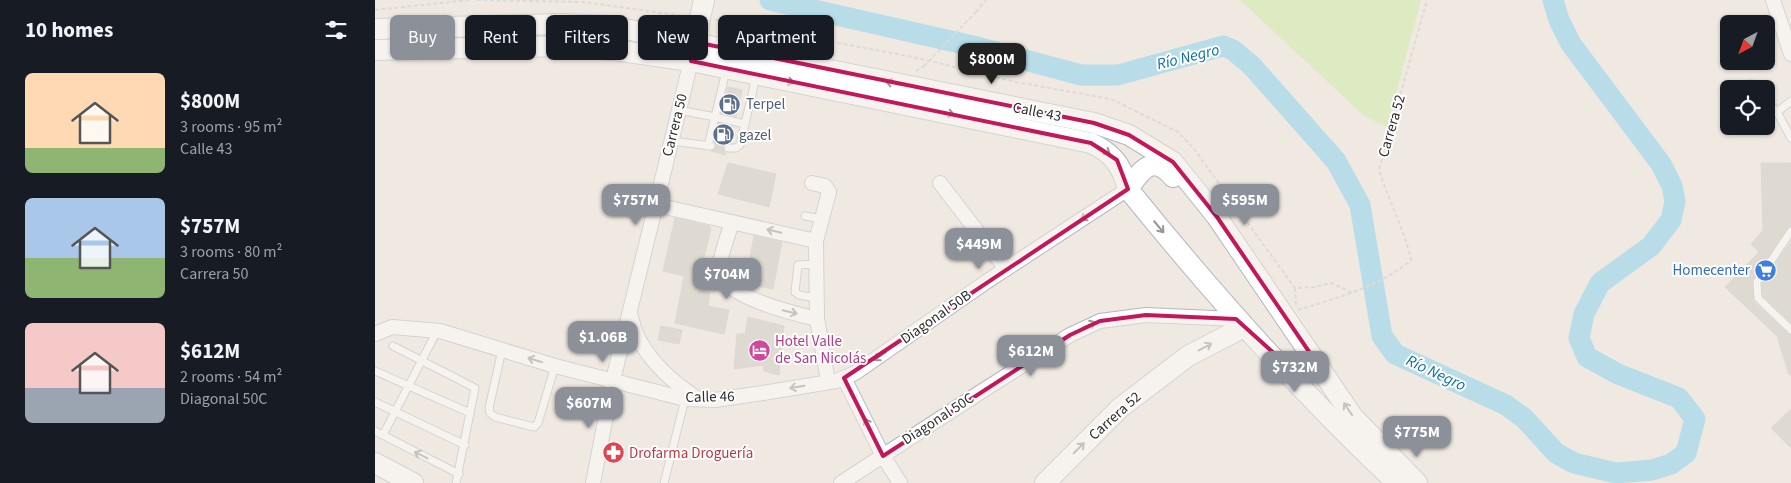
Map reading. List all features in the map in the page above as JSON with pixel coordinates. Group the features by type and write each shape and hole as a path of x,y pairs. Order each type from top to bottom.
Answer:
{"street":[{"name":"Carrera 50","path":"701,15 704,1"},
{"path":"1775,6 1791,31"},
{"path":"1775,6 1791,54"},
{"name":"Calle 43","path":"375,29 464,25 585,25 610,26 638,35"},
{"name":"Calle 43","path":"375,50 568,46 638,49"},
{"name":"Calle 43","path":"708,55 1094,124 1129,135 1173,162 1217,217 1353,417 1417,483"},
{"name":"Calle 43","path":"708,59 727,68 1091,143 1106,150 1117,160 1123,170 1128,189 1240,323 1340,430 1397,483"},
{"name":"Carrera 50","path":"593,483 613,380 691,60"},
{"path":"1128,189 1143,169 1150,165 1157,165 1169,171 1239,260 1253,268"},
{"path":"812,183 825,186 829,192 816,241 817,319 828,382"},
{"path":"940,183 1006,269"},
{"name":"Diagonal 50B","path":"845,378 1128,189"},
{"path":"656,205 816,241"},
{"path":"732,222 719,271 723,282 759,303 817,319"},
{"path":"630,314 640,342 649,355 679,386 699,400"},
{"name":"Diagonal 50C","path":"841,483 1070,335 1100,321 1146,315 1240,323"},
{"name":"Carrera 52","path":"1045,483 1120,408 1188,356 1240,323"},
{"name":"Calle 46","path":"375,334 392,327 437,330 555,366 685,399 699,400 763,393 845,378"},
{"path":"1258,342 1268,345 1301,376 1307,373 1312,356"},
{"path":"845,378 883,456 900,483"},
{"path":"375,463 413,483"}],"lane":[{"path":"671,141 710,146 727,68"},
{"path":"728,148 737,148 740,145 757,74"},
{"path":"1791,101 1777,112 1791,138"},
{"path":"679,110 745,124"},
{"path":"805,216 822,219"},
{"path":"1791,231 1757,282 1756,292 1759,298 1791,330"},
{"path":"817,264 798,265 795,292 799,295 817,298"},
{"path":"383,435 437,330"},
{"path":"393,346 475,388 456,483"},
{"path":"503,350 489,408 490,413 495,418 534,427 538,423 555,366"},
{"path":"375,371 470,414"},
{"path":"664,483 685,399"},
{"path":"375,402 465,444"},
{"path":"375,431 459,474"}],"path":[{"path":"375,10 469,0"},
{"path":"924,66 976,12 985,0"},
{"name":"Carrera 52","path":"1283,314 1352,293 1396,272 1411,260 1406,237 1388,198 1379,170 1427,0"}],"highlighted area":[{"path":"695,42 1094,123 1129,135 1173,162 1217,217 1312,356 1308,373 1298,375 1236,319 1146,315 1100,321 1070,335 883,456 844,378 1128,189 1117,160 1091,143 691,61"}],"green space":[{"path":"1240,0 1421,0 1387,127 1364,116"}],"building":[{"name":"Terpel","path":"728,87 742,90 736,116 721,113"},
{"name":"gazel","path":"719,123 733,127 729,143 723,148 726,155 711,151 716,147 714,142"},
{"path":"728,163 776,174 769,207 718,194"},
{"name":"Homecenter","path":"1761,163 1791,163 1791,226 1787,228 1752,282 1754,302 1791,335 1791,375 1789,375 1777,336 1725,287 1759,252 1751,244 1763,230"},
{"path":"675,218 709,226 711,229 696,290 710,293 708,306 729,310 724,334 675,323 684,276 663,271"},
{"path":"754,236 782,242 773,289 745,284"},
{"path":"1791,241 1791,323 1763,296 1762,283"},
{"name":"Hotel Valle de San Nicolás","path":"748,317 784,326 779,375 764,371 763,365 734,369 737,334 745,334"},
{"path":"661,326 682,330 679,344 658,340"},
{"path":"1791,409 1791,448 1771,428"}],"waterway":[{"name":"Río Negro","path":"770,0 973,46 1081,75 1118,75 1223,46 1233,50 1252,66 1336,161 1360,205 1382,336 1395,354 1506,405 1524,418 1556,453 1574,463 1616,473 1652,470 1671,464 1686,453 1695,419 1679,398 1618,374 1587,357 1579,338 1584,314 1600,283 1651,246 1671,220 1675,201 1672,186 1661,164 1571,44 1559,20 1553,0"}],"place":[{"name":"Terpel","path":"730,104"},
{"name":"gazel","path":"723,135"},
{"name":"Homecenter","path":"1766,270"},
{"name":"Hotel Valle de San Nicolás","path":"759,350"},
{"name":"Drofarma Droguería","path":"613,453"}]}
